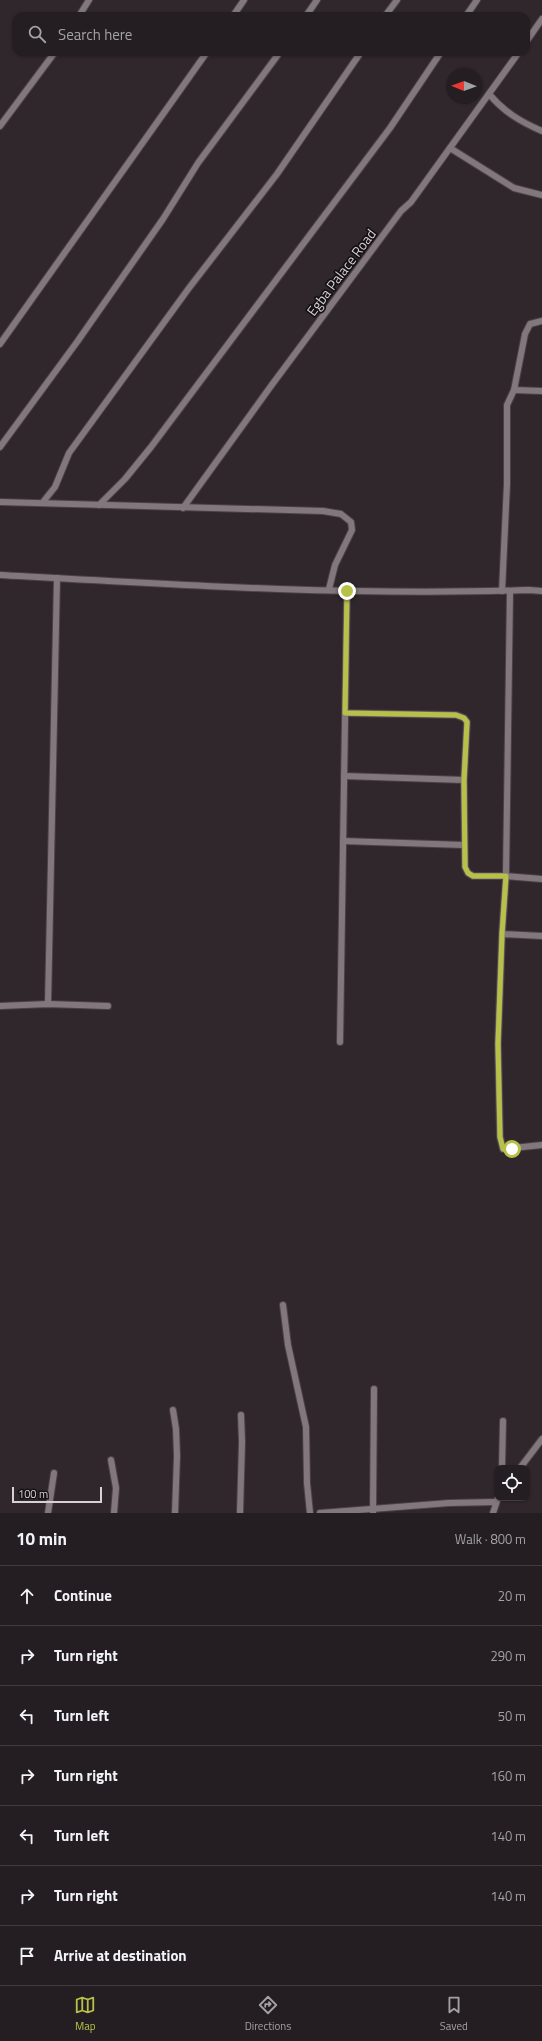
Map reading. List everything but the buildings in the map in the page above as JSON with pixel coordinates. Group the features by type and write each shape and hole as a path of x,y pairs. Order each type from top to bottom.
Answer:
{"street":[{"path":"82,12 89,0"},
{"path":"236,12 244,0"},
{"path":"309,12 317,0"},
{"path":"388,12 397,0"},
{"path":"469,12 477,0"},
{"path":"530,36 542,19"},
{"path":"0,126 52,56"},
{"path":"0,344 204,56"},
{"path":"0,447 82,335 163,219 202,157 277,56"},
{"path":"43,502 55,487 68,452 189,288 277,174 357,56"},
{"path":"99,505 125,479 151,447 390,128 438,56"},
{"name":"Egba Palace Road","path":"183,508 307,337 450,148 516,56"},
{"path":"489,94 502,108 514,117 542,131"},
{"path":"450,148 514,188 542,196"},
{"path":"502,591 507,484 507,405 514,390 525,334 530,324 542,321"},
{"path":"514,390 542,391"},
{"path":"0,502 323,511 341,514 351,522 352,530 335,565 329,589"},
{"path":"0,575 195,586 329,589 347,591 453,593 542,591"},
{"path":"48,1004 57,578"},
{"path":"340,1042 347,591"},
{"path":"510,591 506,876 502,934 498,1044 500,1137 503,1149 542,1145"},
{"path":"345,713 456,715 464,718 467,722 464,780 465,867 468,873 473,876 506,876 542,879"},
{"path":"344,776 464,780"},
{"path":"343,841 464,845"},
{"path":"502,934 542,936"},
{"path":"0,1006 48,1004 108,1006"},
{"path":"283,1305 288,1345 306,1427 307,1483 310,1513"},
{"path":"373,1511 374,1389"},
{"path":"173,1410 176,1429 177,1456 175,1513"},
{"path":"240,1415 242,1442 240,1513"},
{"path":"502,1465 503,1421"},
{"path":"522,1465 542,1439"},
{"path":"111,1460 116,1488 114,1513"},
{"path":"48,1513 54,1473"},
{"path":"320,1513 373,1511 494,1500"},
{"path":"493,1513 497,1501"}],"route":[{"path":"347,591 345,713 456,715 464,718 467,722 464,780 465,867 468,873 473,876 506,876 502,934 498,1044 501,1122 500,1137 503,1149 512,1149"}]}
